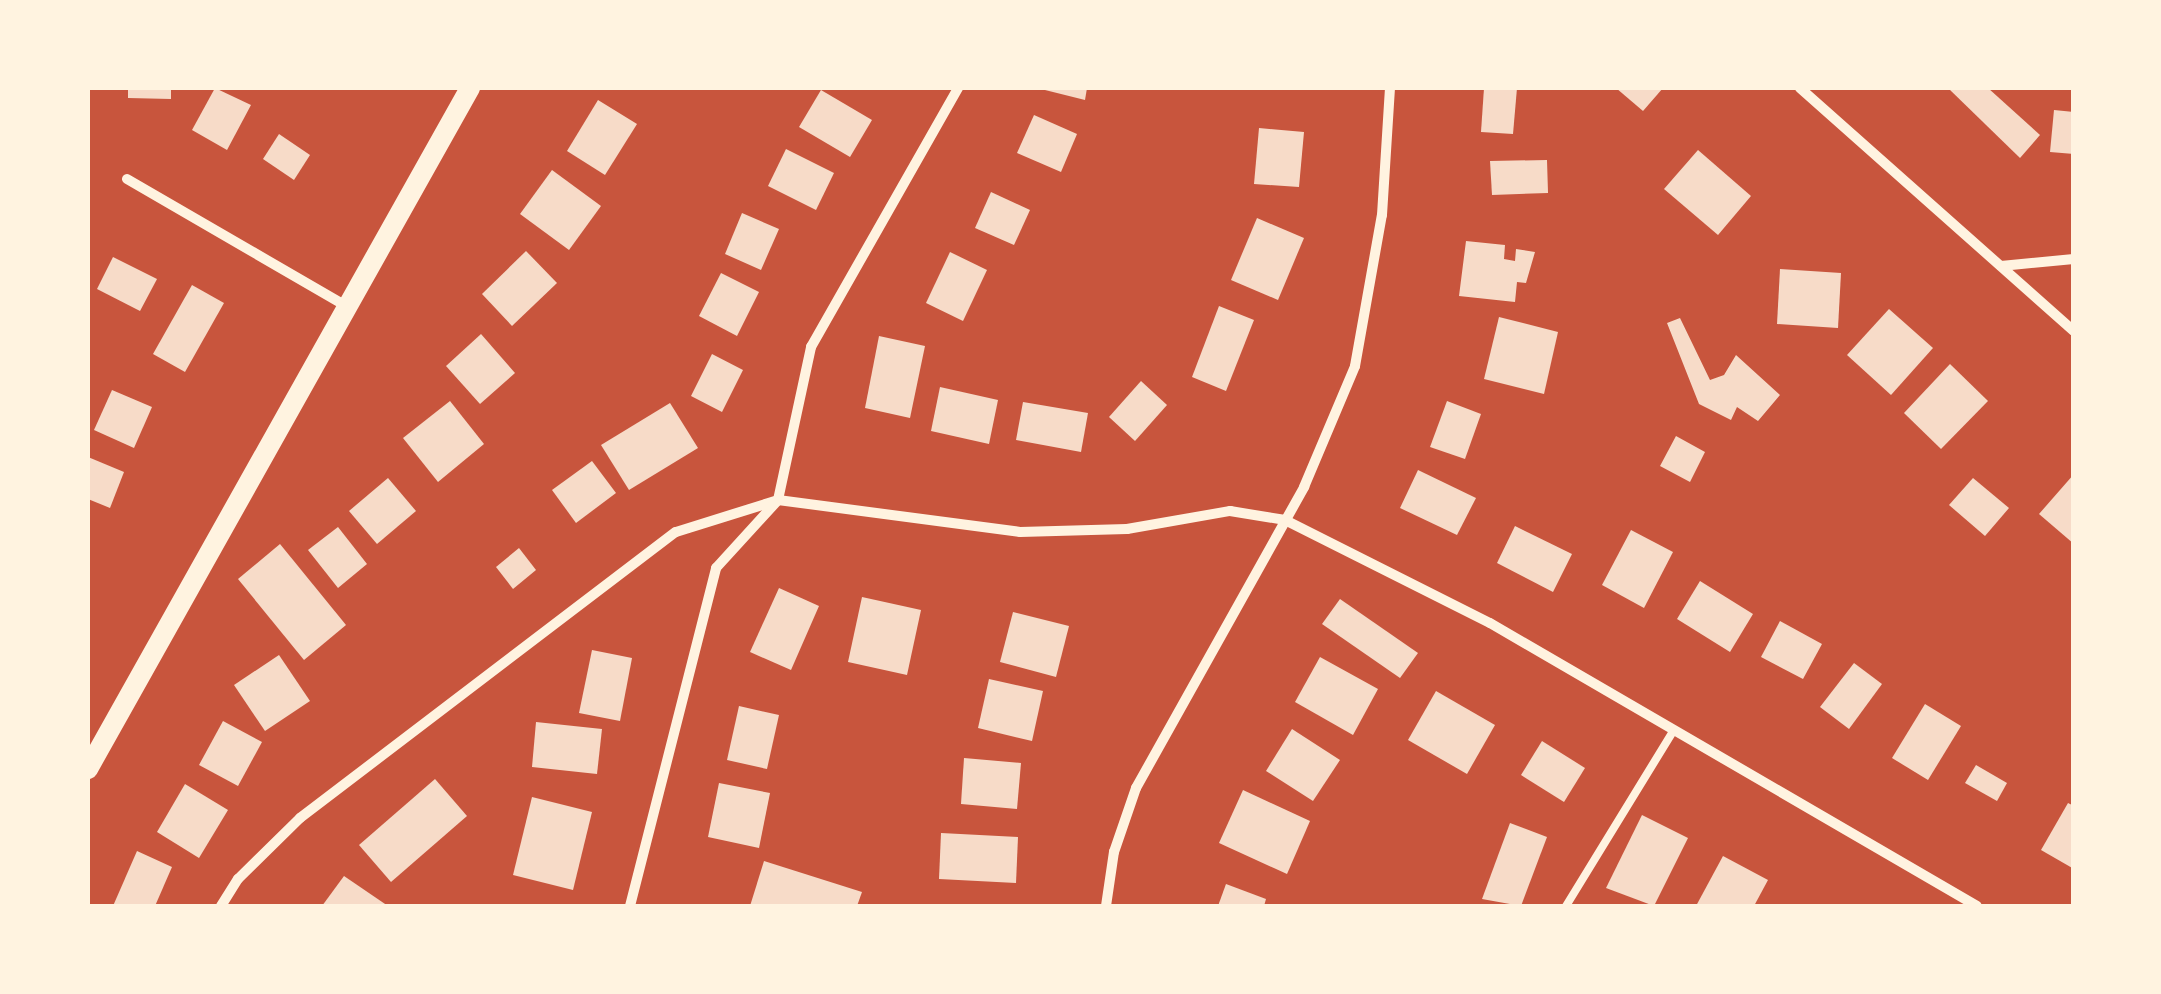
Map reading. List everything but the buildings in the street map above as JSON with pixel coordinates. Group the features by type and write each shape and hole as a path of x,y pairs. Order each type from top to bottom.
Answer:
{"main road":[{"path":"90,757 470,88"}],"street":[{"path":"630,906 716,568 778,500 810,347 958,88"},
{"path":"1106,906 1114,852 1136,788 1285,520 1355,366 1382,215 1390,88"},
{"path":"1800,88 2074,331"},
{"path":"127,179 346,306"},
{"path":"2001,266 2074,258"},
{"path":"222,906 238,878 300,818 676,532 778,500 1020,532 1127,529 1230,512 1285,520 1490,623 1977,906"}],"lane":[{"path":"1566,906 1674,730"}]}
